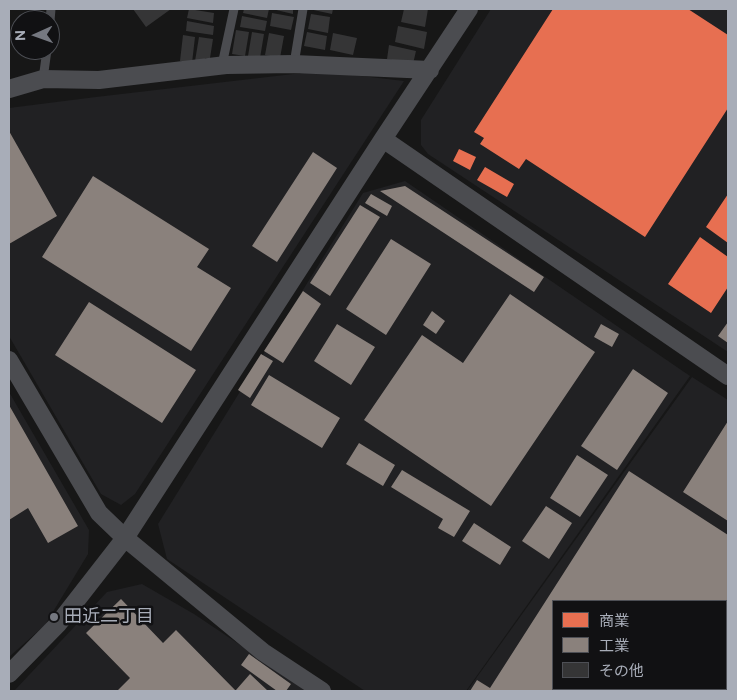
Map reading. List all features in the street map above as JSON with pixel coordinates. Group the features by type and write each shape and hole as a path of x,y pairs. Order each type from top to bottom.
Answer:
{"street":[{"path":"9,674 58,624 125,538 382,139 430,70 469,9"},
{"path":"9,89 43,79 99,80 222,65 294,64 430,70"},
{"path":"382,139 728,376"},
{"path":"9,360 99,513 125,538 263,652 322,691"}],"lane":[{"path":"222,65 234,9"},
{"path":"294,64 303,9"},
{"path":"43,79 46,60"}],"shaded area":[{"path":"491,9 728,9 728,352 428,154 421,145 421,120"},
{"path":"319,71 404,81 135,494 121,505 101,494 9,336 9,108"},
{"path":"405,181 690,376 466,691 365,691 167,559 158,524 363,193"},
{"path":"692,377 728,400 728,691 467,691"},
{"path":"9,392 89,530 88,554 45,625 9,657"},
{"path":"142,584 194,614 309,691 14,691 107,592"}],"building: 商業":[{"path":"553,9 688,9 728,35 728,108 645,237 526,159 519,169 480,144 484,138 474,132"},
{"path":"459,149 476,157 470,170 453,161"},
{"path":"485,167 514,184 507,197 477,180"},
{"path":"728,194 728,243 706,227"},
{"path":"700,237 728,257 728,287 711,313 668,284"}],"building: 工業":[{"path":"9,131 57,216 9,244"},
{"path":"313,152 337,168 277,262 252,246"},
{"path":"93,176 209,249 197,267 231,288 191,351 42,257"},
{"path":"405,186 544,277 534,292 380,191"},
{"path":"371,194 392,206 387,216 365,203"},
{"path":"360,205 380,217 330,296 310,283"},
{"path":"391,239 431,264 386,335 346,309"},
{"path":"303,291 321,304 283,363 264,351"},
{"path":"510,294 595,352 491,506 364,420 422,335 463,363"},
{"path":"89,302 196,370 162,423 55,355"},
{"path":"432,311 445,321 436,334 423,325"},
{"path":"728,322 728,343 718,336"},
{"path":"337,324 375,347 351,385 314,361"},
{"path":"601,324 619,334 612,347 594,337"},
{"path":"261,354 273,361 250,398 238,390"},
{"path":"633,369 668,393 617,470 581,446"},
{"path":"269,375 340,418 322,448 251,405"},
{"path":"9,405 78,526 48,543 28,508 9,520"},
{"path":"728,421 728,521 683,492"},
{"path":"359,443 395,465 383,486 346,464"},
{"path":"577,455 608,475 580,517 550,498"},
{"path":"402,470 470,511 454,537 438,528 443,519 391,487"},
{"path":"629,471 728,535 728,691 470,691 477,680 490,688"},
{"path":"546,506 572,523 549,559 522,541"},
{"path":"474,523 511,547 500,565 462,541"},
{"path":"121,599 163,643 176,630 236,691 117,691 130,678 86,633"},
{"path":"249,654 291,684 286,691 277,691 241,665"},
{"path":"250,674 268,691 236,690"}],"building: その他":[{"path":"133,9 171,9 146,27"},
{"path":"189,9 214,13 213,23 187,18"},
{"path":"244,9 269,9 267,18 243,13"},
{"path":"272,9 293,9 293,14"},
{"path":"309,9 333,9 332,14"},
{"path":"404,9 428,9 425,27 401,22"},
{"path":"272,13 294,17 291,30 270,26"},
{"path":"311,14 330,17 328,33 308,29"},
{"path":"242,16 267,21 265,31 240,27"},
{"path":"187,21 214,26 213,35 186,31"},
{"path":"398,26 427,32 424,49 395,42"},
{"path":"236,30 249,32 245,56 232,54"},
{"path":"252,32 264,34 260,58 248,56"},
{"path":"307,32 327,36 325,50 304,46"},
{"path":"269,33 284,36 280,58 265,55"},
{"path":"333,33 357,38 353,55 330,50"},
{"path":"183,35 195,37 192,63 180,61"},
{"path":"199,37 213,39 210,58 205,58 204,62 195,61"},
{"path":"389,45 416,51 413,64 387,59"}],"place":[{"name":"田近二丁目","path":"54,617"}]}
